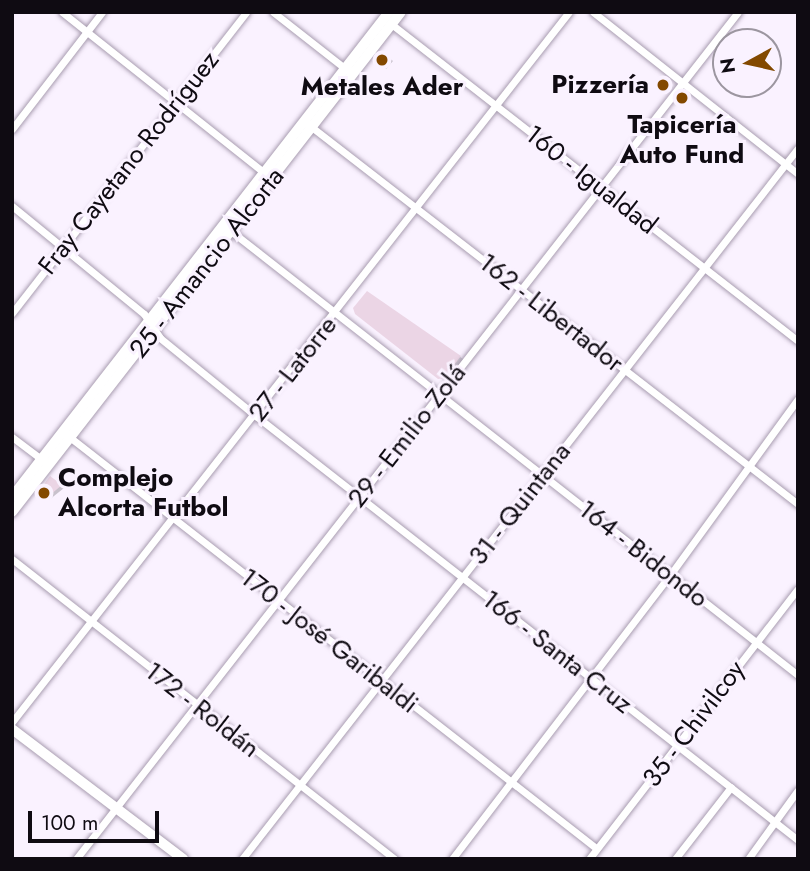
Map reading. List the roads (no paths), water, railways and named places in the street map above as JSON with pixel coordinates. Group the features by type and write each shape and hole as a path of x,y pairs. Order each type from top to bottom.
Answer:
{"main road":[{"name":"25 - Amancio Alcorta","path":"12,512 67,435 154,332 228,229 388,18 401,12"},
{"path":"67,435 148,320 228,229"},
{"path":"12,497 46,462"},
{"path":"12,729 183,859"}],"street":[{"path":"62,12 269,176"},
{"path":"12,129 102,12"},
{"name":"Fray Cayetano Rodríguez","path":"12,313 246,12"},
{"path":"273,12 349,71"},
{"name":"27 - Latorre","path":"12,722 93,624 569,12"},
{"path":"593,12 683,80 798,174"},
{"name":"29 - Emilio Zolá","path":"76,859 115,805 197,706 738,12"},
{"name":"160 - Igualdad","path":"388,18 496,106 798,341"},
{"name":"162 - Libertador","path":"308,124 798,504"},
{"name":"31 - Quintana","path":"242,859 798,149"},
{"path":"12,206 148,320 154,332"},
{"name":"164 - Bidondo","path":"228,229 798,675"},
{"name":"166 - Santa Cruz","path":"154,332 359,498 798,841"},
{"path":"452,859 670,575 798,399"},
{"name":"170 - José Garibaldi","path":"67,435 596,848"},
{"path":"12,436 46,462"},
{"name":"172 - Roldán","path":"12,559 395,859"},
{"name":"35 - Chivilcoy","path":"589,859 679,747 798,589"},
{"path":"675,859 731,787"},
{"path":"748,859 798,790"}],"place":[{"name":"Metales Ader","path":"382,60"},
{"name":"Pizzería","path":"663,85"},
{"name":"Tapicería Auto Fund","path":"682,98"},
{"name":"Complejo Alcorta Futbol","path":"44,493"}]}
